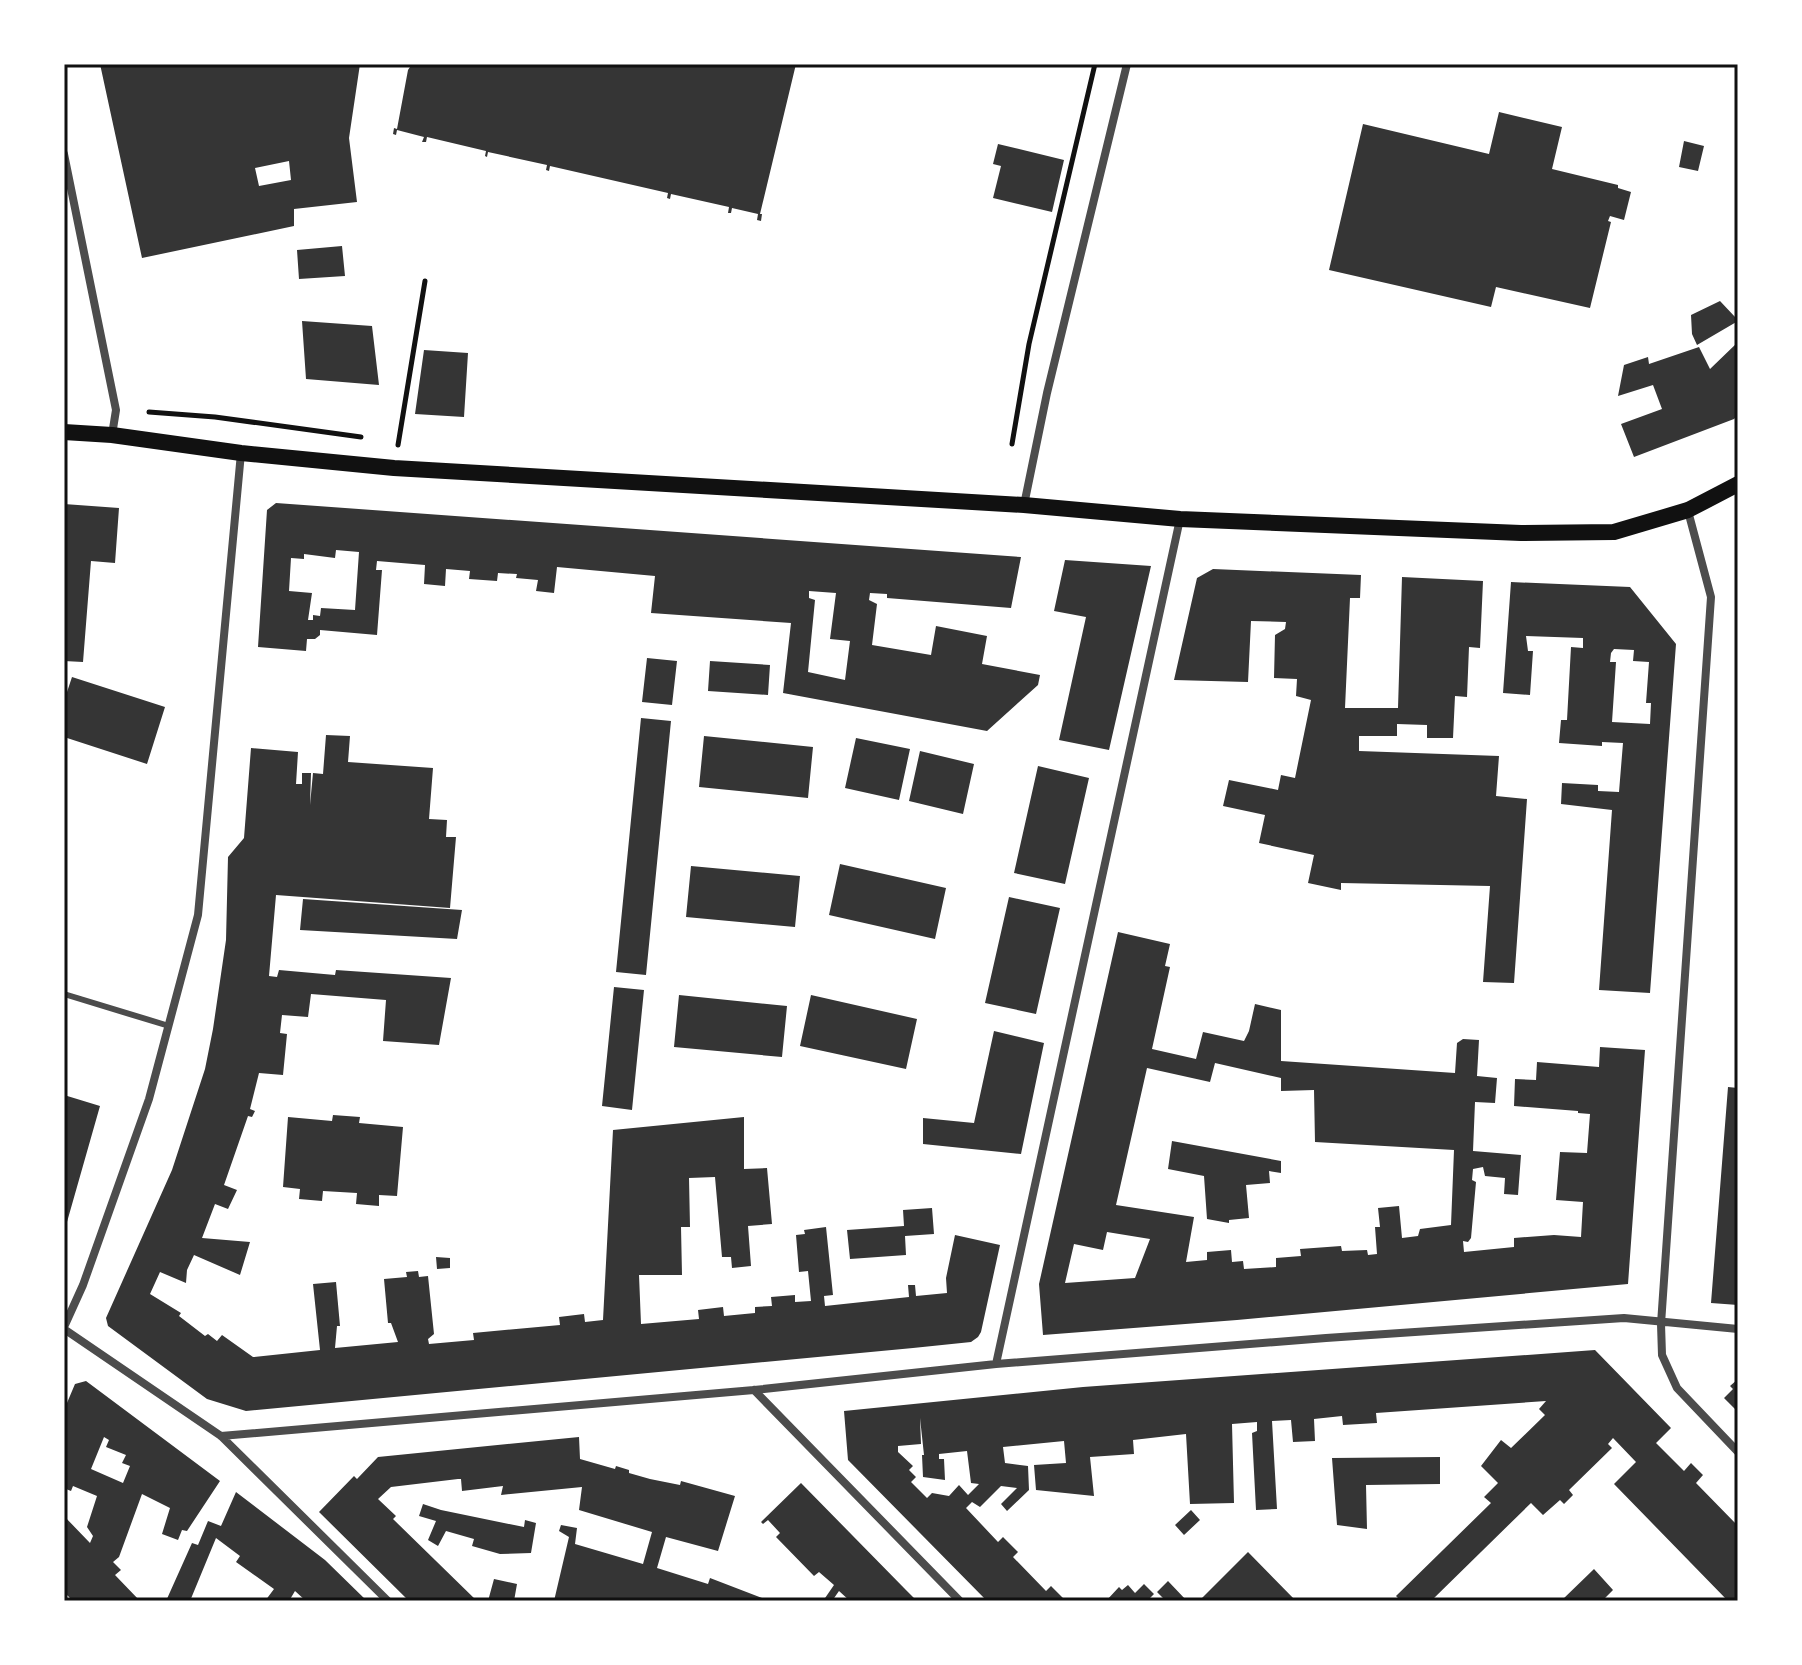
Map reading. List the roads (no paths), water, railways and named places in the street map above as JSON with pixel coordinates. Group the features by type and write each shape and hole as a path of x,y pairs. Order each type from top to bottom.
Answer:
{"main road":[{"path":"64,432 394,468 1024,505 1180,519 1521,533 1614,532 1688,510 1738,484"}],"street":[{"path":"1024,505 1047,393 1127,64"},
{"path":"64,154 116,410 112,435"},
{"path":"241,453 198,915 149,1099 83,1285 64,1328 221,1436 388,1601"},
{"path":"1688,510 1711,597 1661,1324 1662,1355 1677,1388 1738,1452"},
{"path":"996,1364 1180,519"},
{"path":"221,1436 754,1390 996,1364 1624,1318 1661,1324 1738,1329"},
{"path":"754,1390 960,1601"}],"lane":[{"path":"64,994 169,1026"}]}
